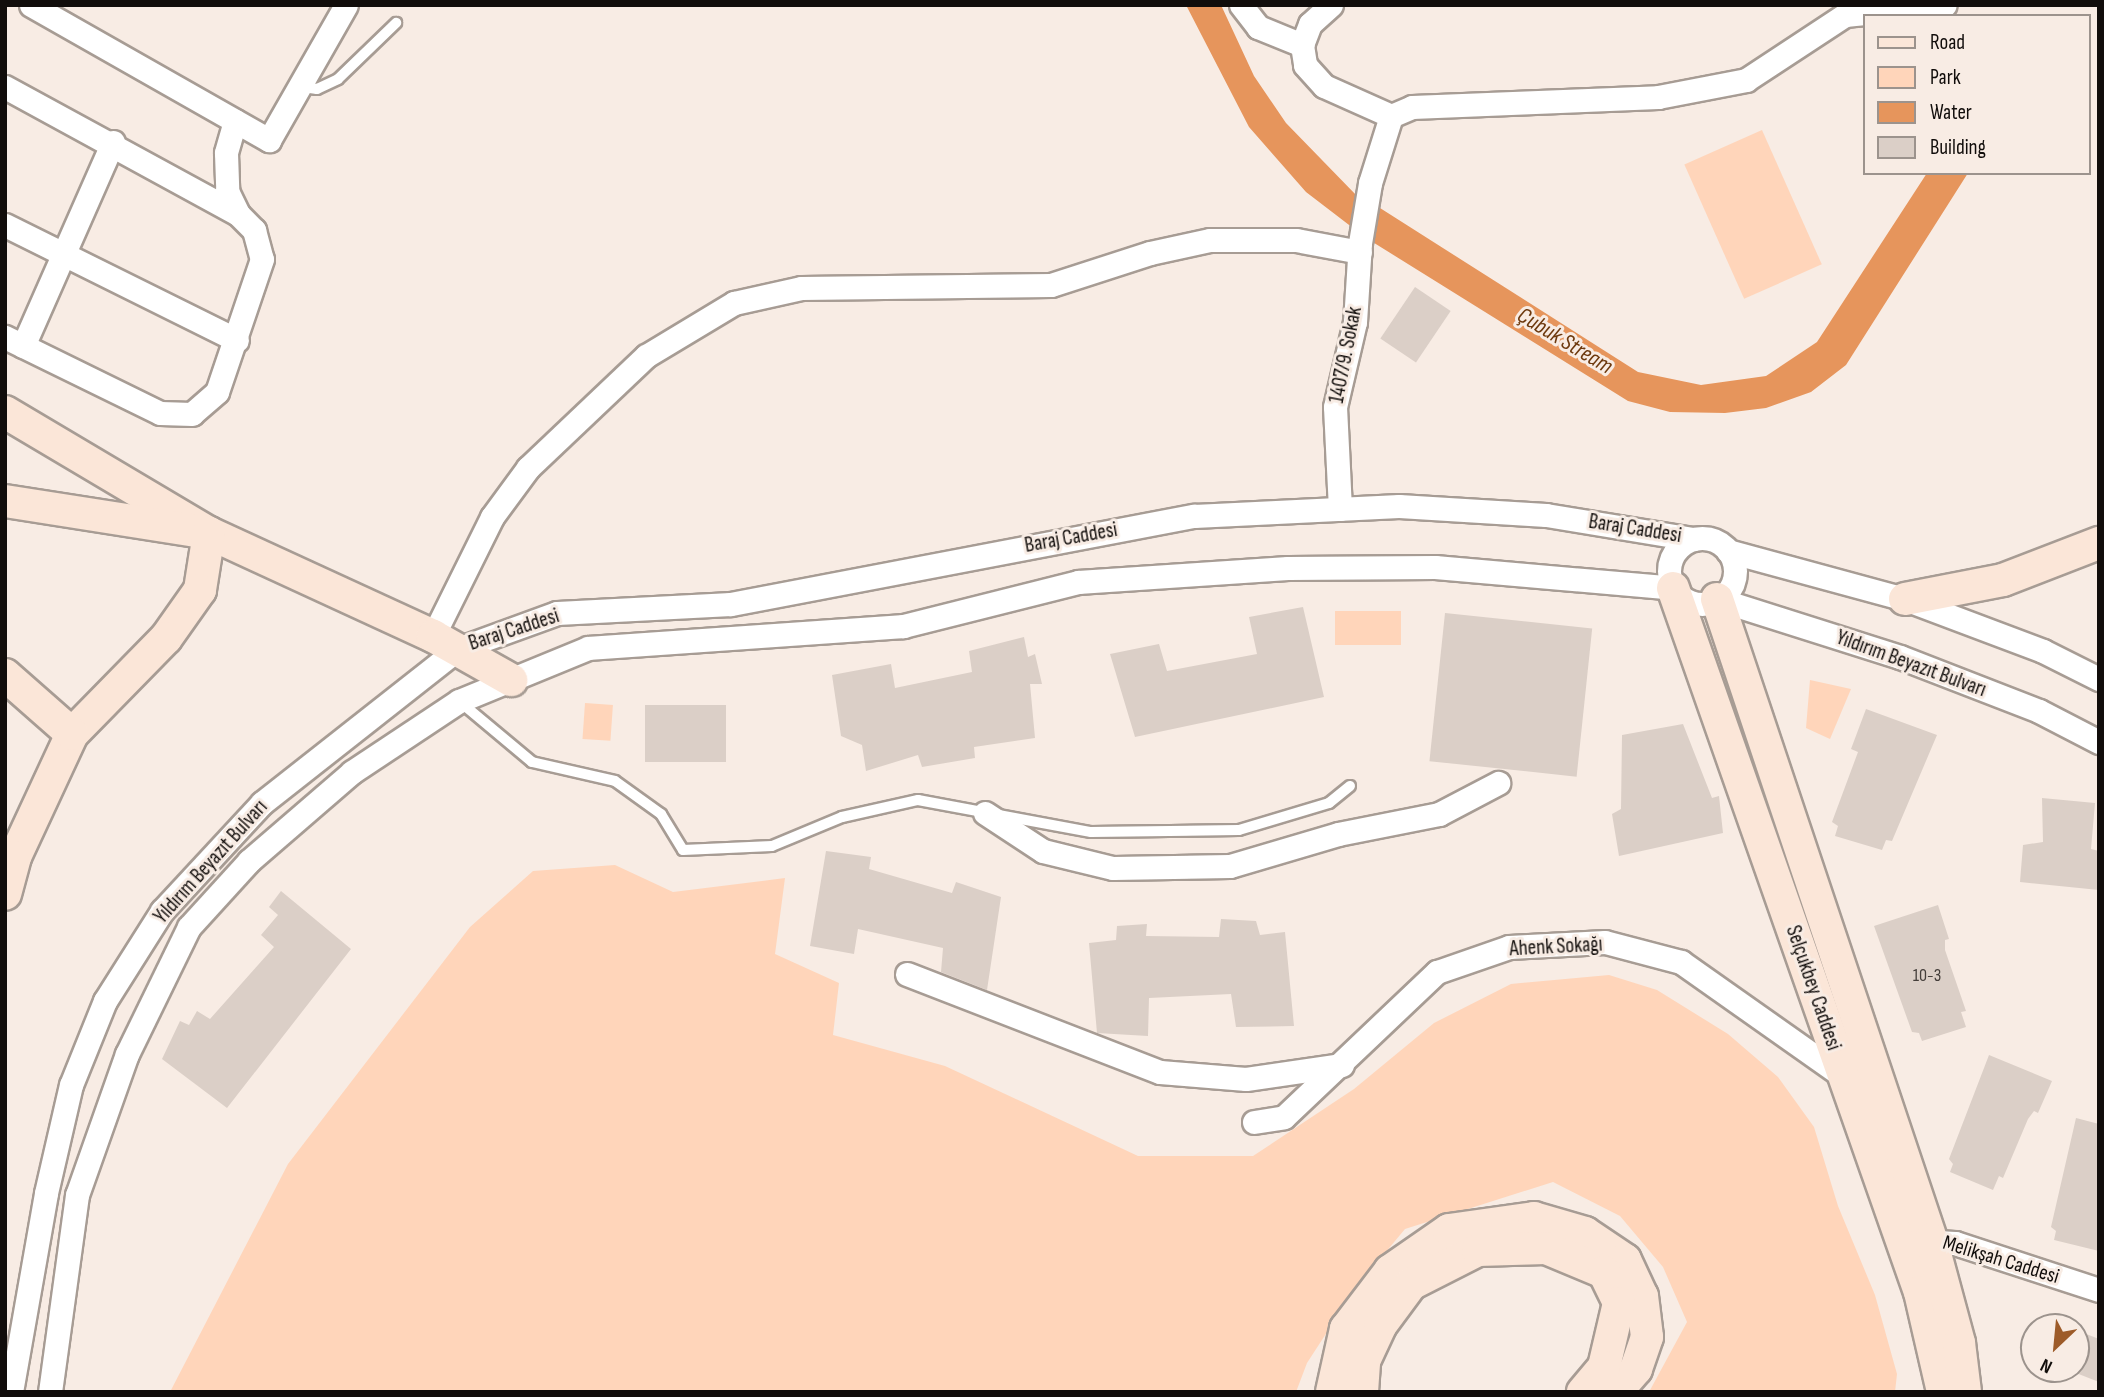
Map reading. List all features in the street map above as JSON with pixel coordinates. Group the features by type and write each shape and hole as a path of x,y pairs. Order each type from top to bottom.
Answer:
{"street":[{"path":"31,5 269,140 303,87 346,5"},
{"path":"1241,5 1258,27 1303,45"},
{"path":"1331,5 1310,24 1303,45 1305,65 1324,86 1391,116 1412,107 1658,97 1745,80 1844,15 1945,5"},
{"path":"5,87 113,142 238,214 254,230 262,259 237,340 217,392 192,414 160,413 14,342 63,254 113,142"},
{"name":"1407/9. Sokak","path":"1340,509 1335,407 1355,322 1360,247 1370,183 1391,116"},
{"path":"236,121 226,153 227,191 238,214"},
{"path":"5,225 237,340"},
{"path":"446,642 492,517 528,468 646,356 734,303 802,288 1051,285 1150,253 1210,240 1296,240 1360,247"},
{"path":"5,412 209,533 446,642 511,680"},
{"path":"5,501 209,533"},
{"name":"Baraj Caddesi","path":"446,642 557,613 731,604 1194,516 1399,506 1546,515 1693,539"},
{"path":"5,894 15,838 72,734 166,638 200,590 209,533"},
{"path":"1728,551 1734,572 1732,583 1717,599 1698,603 1673,588 1671,559 1693,539 1708,538 1728,551 1905,599 2043,651 2099,680"},
{"path":"1905,599 2003,580 2099,543"},
{"name":"Baraj Caddesi","path":"511,680 588,648 903,626 1078,582 1288,568 1435,567 1673,588"},
{"name":"Selçukbey Caddesi","path":"1673,588 1845,1079 1959,1343 1965,1392"},
{"name":"Yıldırım Beyazıt Bulvarı","path":"1717,599 1900,657 2039,711 2099,742"},
{"name":"Selçukbey Caddesi","path":"1717,599 1878,1074 1917,1241 1920,1292 1943,1392"},
{"name":"Yıldırım Beyazıt Bulvarı","path":"11,1392 46,1193 71,1085 105,1001 162,911 262,803 446,642"},
{"path":"5,675 72,734"},
{"name":"Yıldırım Beyazıt Bulvarı","path":"50,1392 77,1195 127,1054 189,927 249,860 352,772 459,701 511,680"},
{"path":"985,813 1043,852 1113,868 1230,866 1338,834 1439,814 1498,783"},
{"name":"Ahenk Sokağı","path":"1254,1122 1284,1116 1342,1065 1437,972 1509,947 1605,942 1681,962 1845,1079"},
{"path":"907,974 1160,1072 1246,1079 1342,1065"},
{"path":"1845,1079 1878,1074"},
{"path":"1332,1392 1346,1329 1390,1271 1449,1230 1534,1218 1585,1233 1625,1260 1642,1296 1647,1337 1636,1369 1616,1392"},
{"name":"Melikşah Caddesi","path":"1917,1241 2099,1290"},
{"path":"1362,1392 1364,1361 1380,1326 1411,1284 1478,1250 1546,1248 1604,1272 1619,1303 1604,1367 1583,1392"}],"lane":[{"path":"303,87 317,89 338,79 396,23"},
{"path":"459,701 532,762 615,782 661,814 683,850 772,846 842,817 918,800 1091,832 1239,830 1329,803 1350,786"}],"green space":[{"path":"1762,130 1822,264 1744,299 1684,165"},
{"path":"1335,611 1401,611 1401,645 1335,645"},
{"path":"1810,680 1851,689 1830,739 1806,728"},
{"path":"585,703 613,705 610,741 582,739"},
{"path":"615,865 673,892 785,878 775,954 839,983 833,1035 945,1066 1138,1156 1253,1156 1354,1089 1434,1023 1511,984 1609,975 1657,990 1728,1034 1778,1077 1814,1127 1838,1206 1875,1295 1897,1374 1895,1392 1649,1392 1687,1322 1663,1267 1620,1216 1553,1182 1405,1229 1355,1289 1307,1363 1296,1392 170,1392 288,1164 470,927 533,871"}],"water":[{"path":"1186,5 1221,5 1254,76 1286,123 1357,196 1353,228 1306,192 1249,127"},
{"name":"Çubuk Stream","path":"1926,175 1967,175 1846,365 1811,392 1766,408 1725,413 1670,412 1628,401 1371,241 1380,208 1638,372 1701,385 1766,376 1817,342"}],"building":[{"path":"1415,287 1451,311 1416,362 1380,338"},
{"path":"1303,607 1324,697 1135,737 1110,654 1159,644 1167,671 1257,654 1249,617"},
{"path":"1445,613 1592,628 1577,777 1429,761"},
{"path":"1024,637 1028,657 1035,654 1042,684 1030,684 1035,738 974,747 975,758 922,767 918,755 866,771 862,745 841,736 832,675 891,664 895,688 972,672 969,651"},
{"path":"645,705 726,705 726,762 645,762"},
{"path":"1866,709 1937,735 1892,841 1886,840 1882,850 1835,836 1838,826 1832,822 1858,752 1851,749"},
{"path":"1683,724 1712,798 1719,796 1723,833 1619,856 1612,814 1621,809 1622,735"},
{"path":"2042,798 2095,803 2091,849 2099,851 2099,890 2020,882 2023,845 2043,842"},
{"path":"826,851 871,857 869,869 952,893 956,882 1001,897 987,990 941,972 943,948 858,929 854,954 810,946"},
{"path":"281,891 351,949 227,1108 162,1059 180,1021 189,1025 197,1011 210,1019 274,947 261,935 278,915 269,907"},
{"path":"1938,905 1949,939 1945,940 1945,950 1966,1011 1961,1012 1966,1027 1922,1041 1919,1033 1912,1032 1874,926"},
{"path":"1221,919 1256,921 1260,935 1285,932 1294,1026 1236,1027 1231,994 1149,998 1148,1036 1097,1033 1089,943 1116,940 1117,926 1147,924 1146,936 1219,937"},
{"path":"1989,1055 2052,1081 2038,1113 2034,1111 2028,1119 2003,1178 1999,1176 1993,1190 1950,1172 1953,1164 1949,1159"},
{"path":"2076,1118 2099,1124 2099,1251 2054,1240 2056,1231 2051,1227"},
{"path":"2090,1335 2099,1339 2099,1382 2090,1378"}]}
